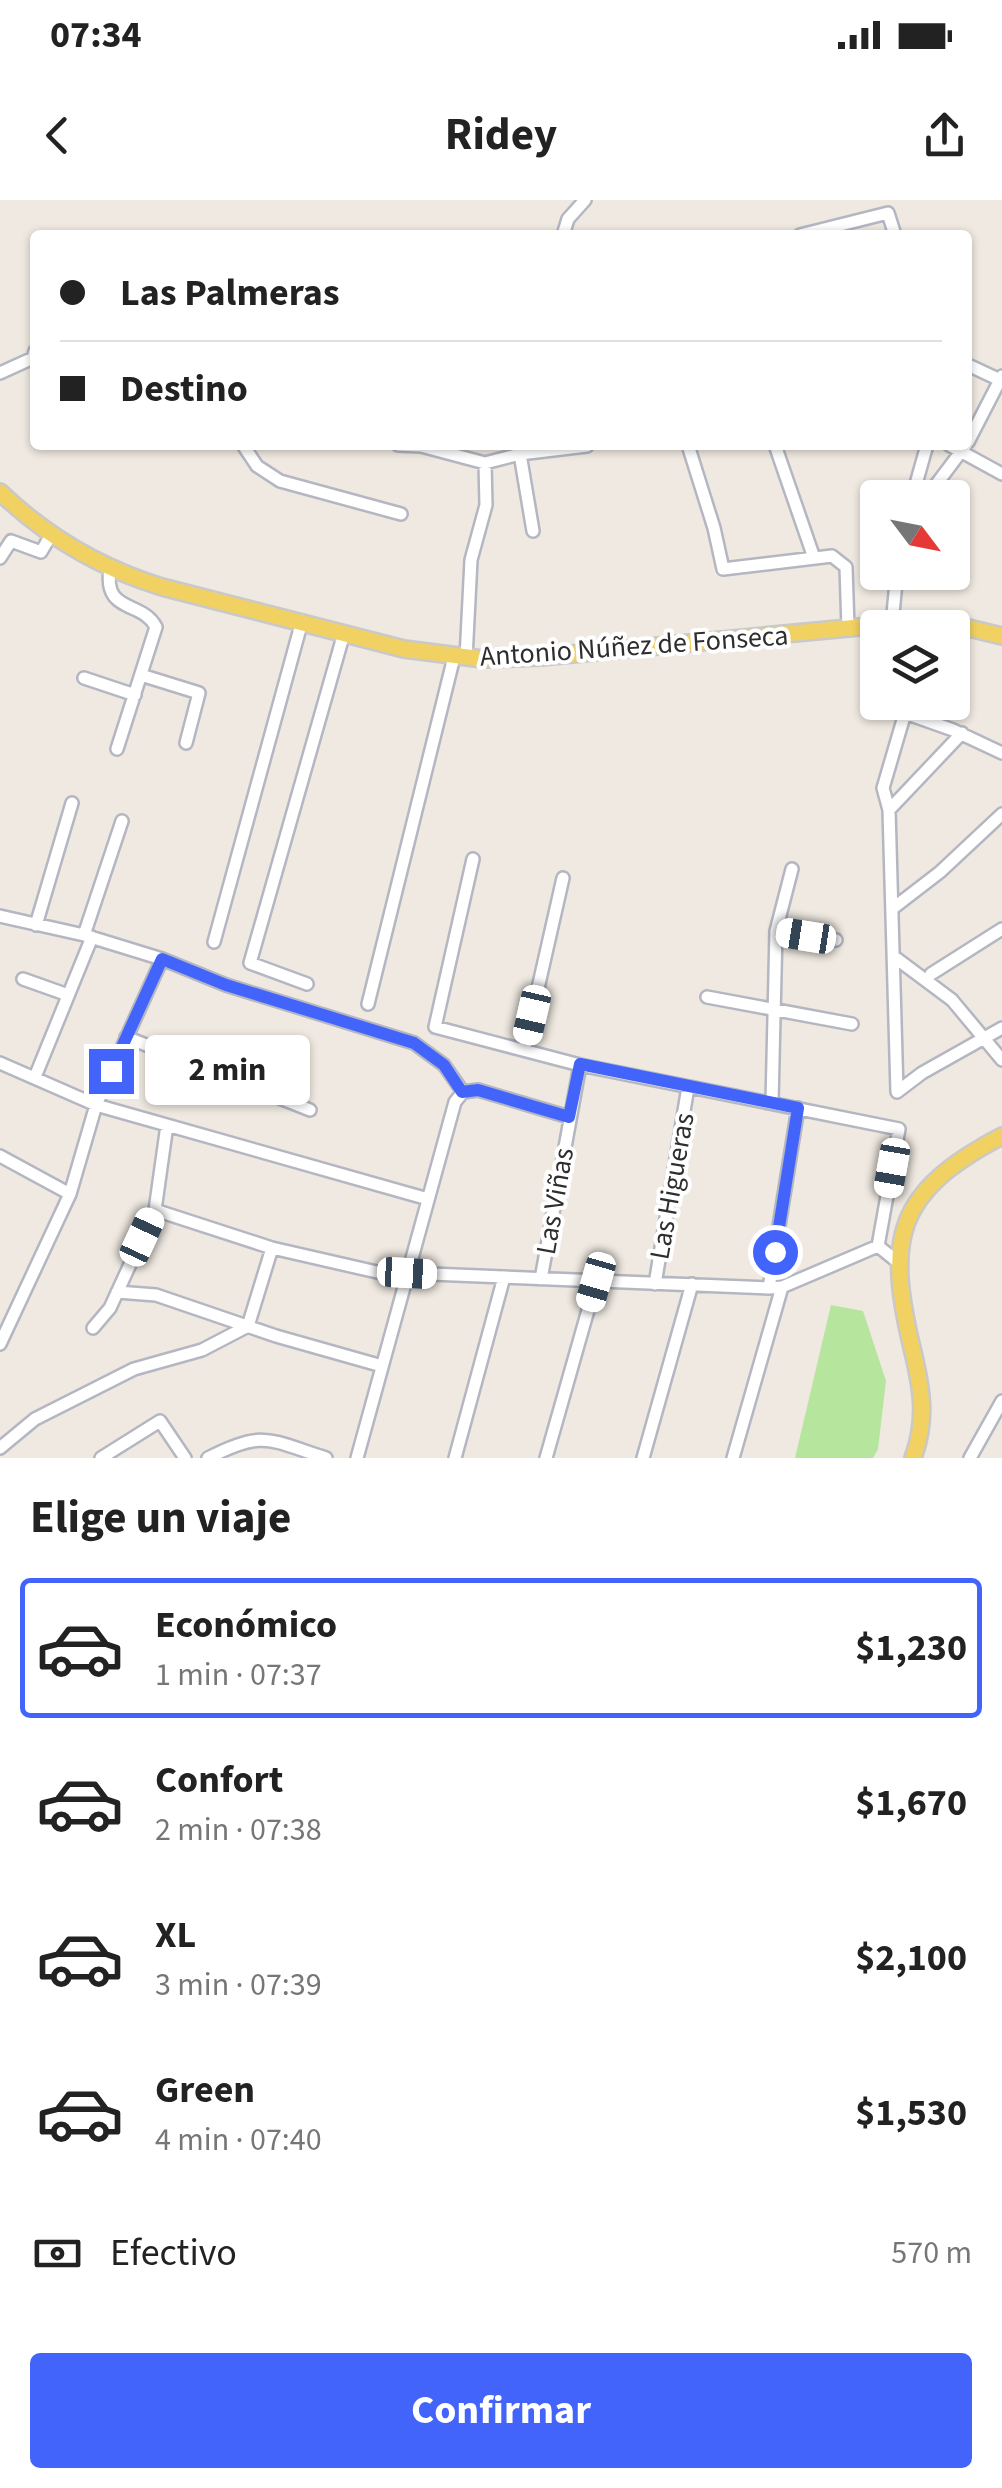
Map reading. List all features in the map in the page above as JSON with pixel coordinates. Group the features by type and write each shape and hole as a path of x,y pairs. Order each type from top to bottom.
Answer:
{"main road":[{"name":"Antonio Núñez de Fonseca","path":"0,492 51,535 110,569 162,588 404,649 460,657 541,656 860,627"},
{"name":"Antonio Núñez de Fonseca","path":"970,628 1002,636"},
{"path":"913,1458 922,1428 923,1399 900,1286 899,1263 908,1222 929,1185 961,1158 1002,1136"}],"street":[{"path":"564,230 568,218 584,200"},
{"path":"821,230 888,213 893,230"},
{"path":"0,373 30,358"},
{"path":"972,367 1001,378 972,433"},
{"path":"246,450 256,466 280,481 401,514"},
{"path":"436,450 485,463 522,450 534,530"},
{"path":"690,450 723,569 832,556 846,567 848,628"},
{"path":"778,450 813,556"},
{"path":"917,480 926,450"},
{"path":"940,480 962,450"},
{"path":"970,450 1002,474"},
{"path":"368,1004 460,657 470,560 486,505 485,463"},
{"path":"0,558 11,541 41,552 51,535"},
{"path":"110,569 114,596 156,624 118,750"},
{"path":"214,942 302,621"},
{"path":"307,984 250,963 344,634"},
{"path":"141,675 199,693 186,743"},
{"path":"84,678 135,695"},
{"path":"1002,753 962,733 905,713 883,788 889,810 897,1092 922,1072 1002,1028"},
{"path":"889,810 962,733"},
{"path":"36,925 72,803"},
{"path":"892,909 940,872 1002,814"},
{"path":"35,1077 68,995 122,821"},
{"path":"473,858 435,1027 688,1088 898,1129 878,1246"},
{"path":"772,1102 776,931 792,869"},
{"path":"524,1050 563,878"},
{"path":"0,916 88,936 162,959 226,985 414,1043 444,1065 462,1092"},
{"path":"930,974 1002,929"},
{"path":"776,931 836,940"},
{"path":"893,956 938,987 1002,1060"},
{"path":"0,1344 70,1194 96,1104 162,959"},
{"path":"23,979 68,995"},
{"path":"707,998 852,1024"},
{"path":"126,1037 310,1110"},
{"path":"0,1063 96,1104 428,1199"},
{"name":"Las Viñas","path":"541,1279 580,1064"},
{"name":"Las Higueras","path":"655,1284 688,1088"},
{"path":"357,1458 455,1102 462,1092 478,1090 569,1117"},
{"path":"733,1458 776,1288 798,1108"},
{"path":"94,1328 110,1308 155,1210 167,1125"},
{"path":"0,1156 70,1194"},
{"path":"155,1210 272,1248 374,1274 776,1288 878,1246"},
{"path":"878,1246 899,1263"},
{"path":"0,1448 35,1419 134,1368 202,1350 248,1326 272,1248"},
{"path":"455,1458 504,1277"},
{"path":"546,1458 596,1282"},
{"path":"643,1458 692,1284"},
{"path":"117,1292 156,1295 382,1366"},
{"path":"974,1456 1002,1401"},
{"path":"101,1458 160,1420 184,1458"},
{"path":"208,1458 236,1443 257,1438 326,1458"}],"green space":[{"path":"831,1305 863,1311 886,1381 878,1449 873,1458 795,1458"}],"route":[{"path":"111,1071 162,959 226,985 414,1043 444,1065 462,1092 478,1090 569,1117 580,1064 798,1108 775,1252"}]}
